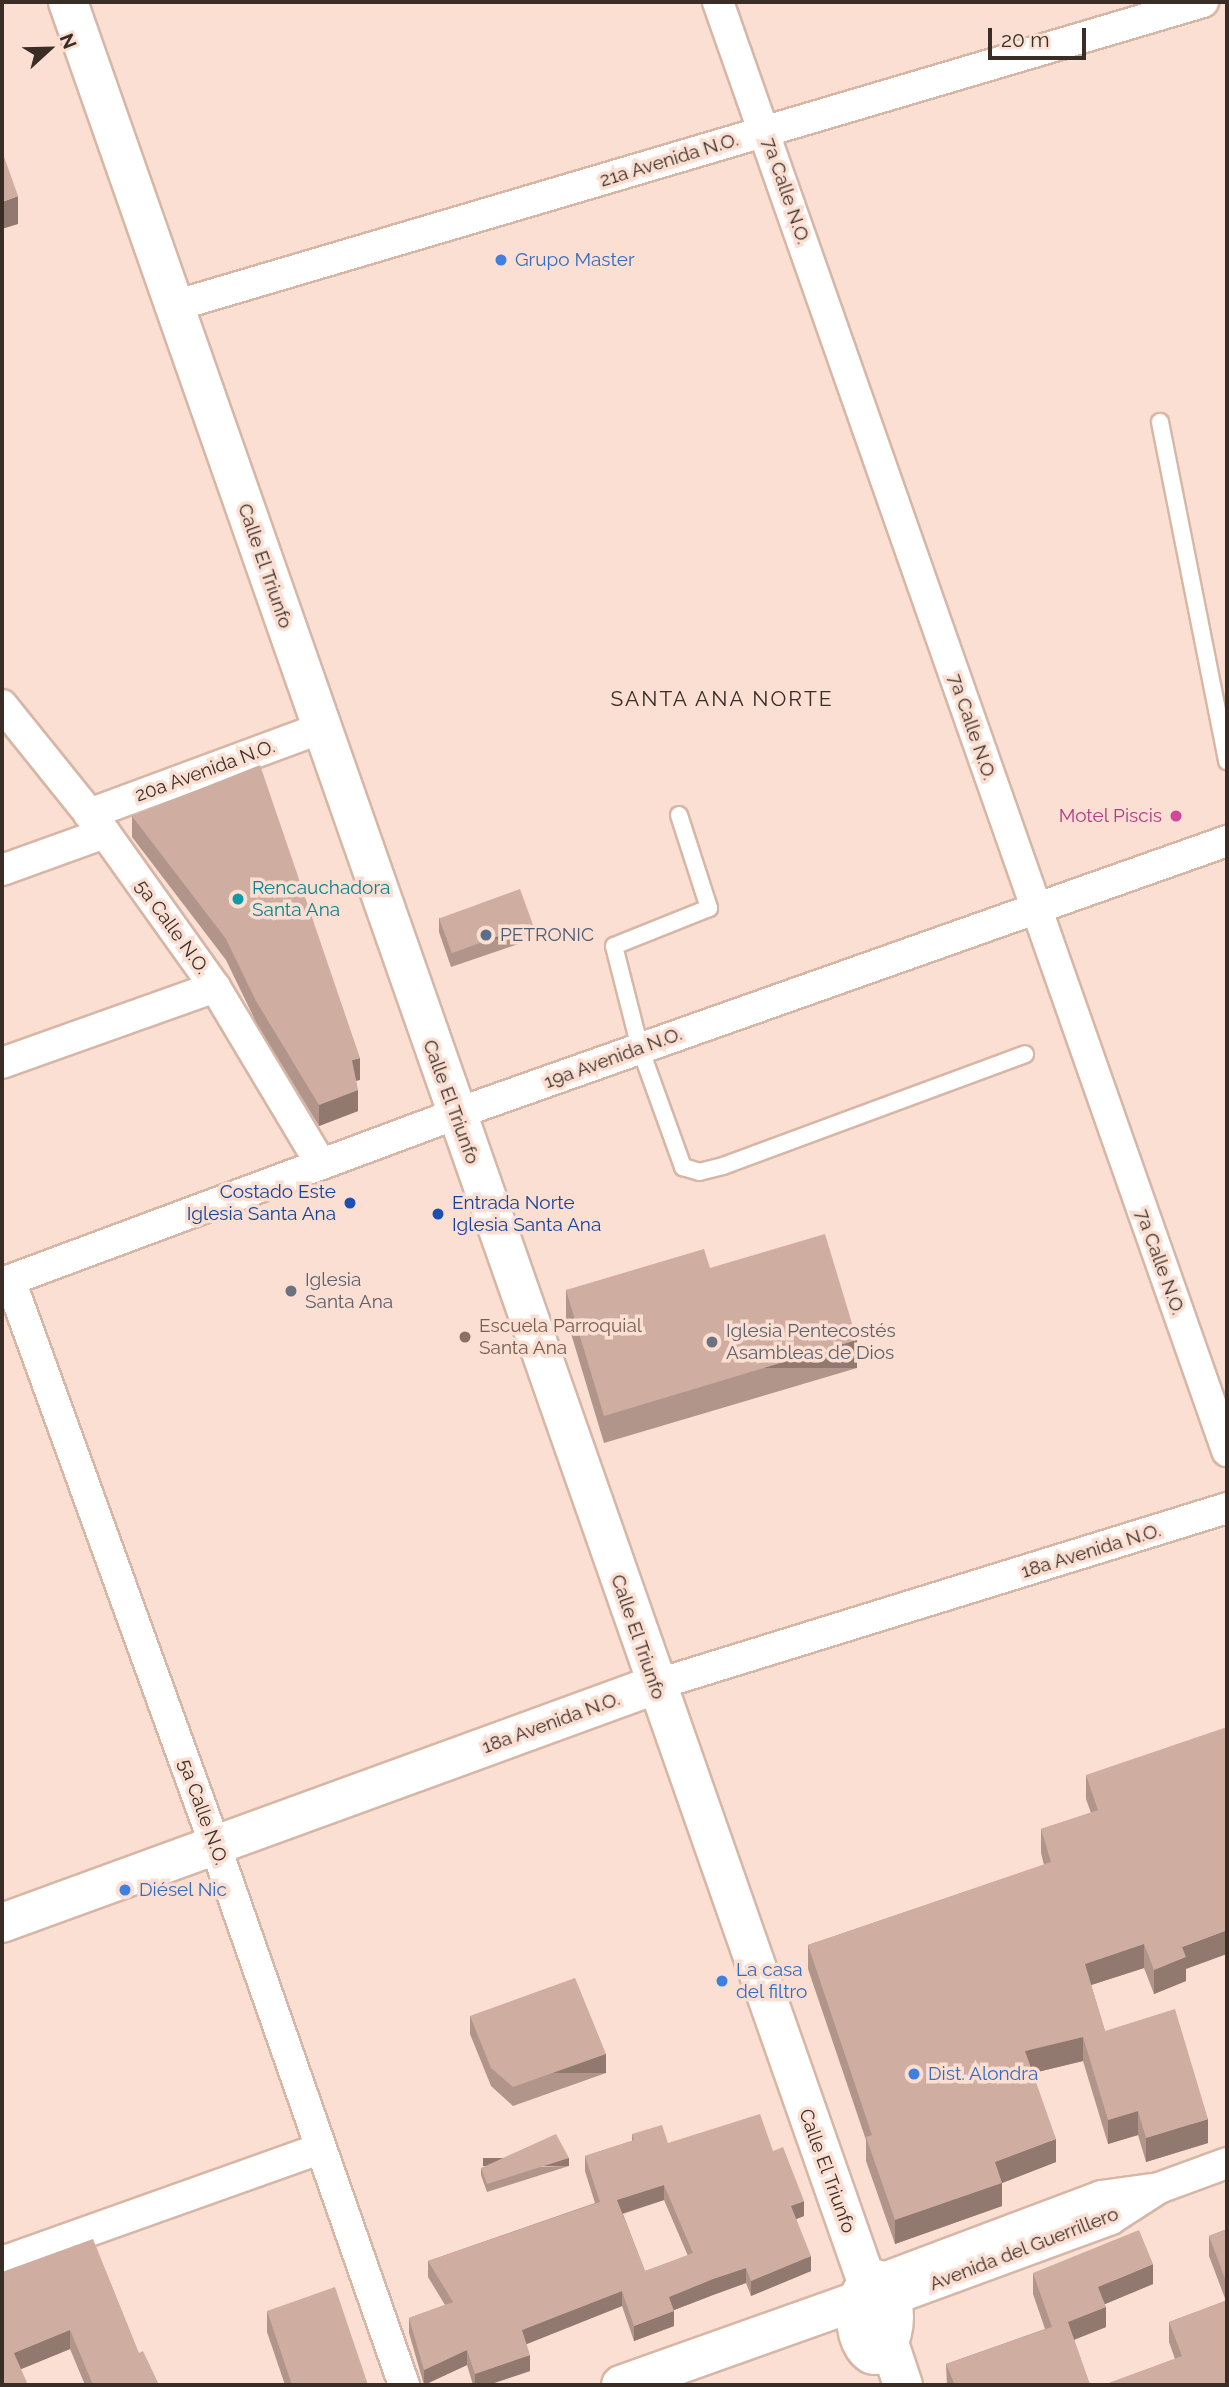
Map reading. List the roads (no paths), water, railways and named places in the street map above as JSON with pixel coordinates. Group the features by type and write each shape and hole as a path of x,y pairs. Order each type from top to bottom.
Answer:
{"main road":[{"name":"Calle El Triunfo","path":"68,2 655,1685 903,2385"},
{"name":"18a Avenida N.O.","path":"2,1923 655,1685"},
{"name":"Avenida del Guerrillero","path":"621,2385 873,2295"}],"street":[{"name":"7a Calle N.O.","path":"718,2 1227,1451"},
{"name":"21a Avenida N.O.","path":"174,306 1203,2"},
{"name":"5a Calle N.O.","path":"2,705 97,823 215,987 321,1164"},
{"name":"20a Avenida N.O.","path":"2,870 97,823 321,728"},
{"name":"19a Avenida N.O.","path":"6,1282 456,1114 1227,841"},
{"path":"2,1063 215,987"},
{"name":"5a Calle N.O.","path":"6,1282 215,1845 404,2385"},
{"name":"18a Avenida N.O.","path":"655,1685 1227,1508"},
{"path":"2,2262 320,2149"},
{"name":"Avenida del Guerrillero","path":"873,2295 1111,2219 1159,2188 1227,2163"}],"lane":[{"path":"1160,422 1227,761"},
{"path":"679,816 709,908 614,946 640,1048 683,1167 699,1172 1025,1054"}],"place":[{"name":"Grupo Master","path":"501,260"},
{"name":"Motel Piscis","path":"1176,816"},
{"name":"Rencauchadora Santa Ana","path":"238,899"},
{"name":"PETRONIC","path":"486,935"},
{"name":"Costado Este Iglesia Santa Ana","path":"350,1203"},
{"name":"Entrada Norte Iglesia Santa Ana","path":"438,1214"},
{"name":"Iglesia Santa Ana","path":"291,1291"},
{"name":"Escuela Parroquial Santa Ana","path":"465,1337"},
{"name":"Iglesia Pentecostés Asambleas de Dios","path":"712,1342"},
{"name":"Diésel Nic","path":"125,1890"},
{"name":"La casa del filtro","path":"722,1981"},
{"name":"Dist. Alondra","path":"914,2074"}],"district":[{"name":"SANTA ANA NORTE","path":"722,699"}]}
